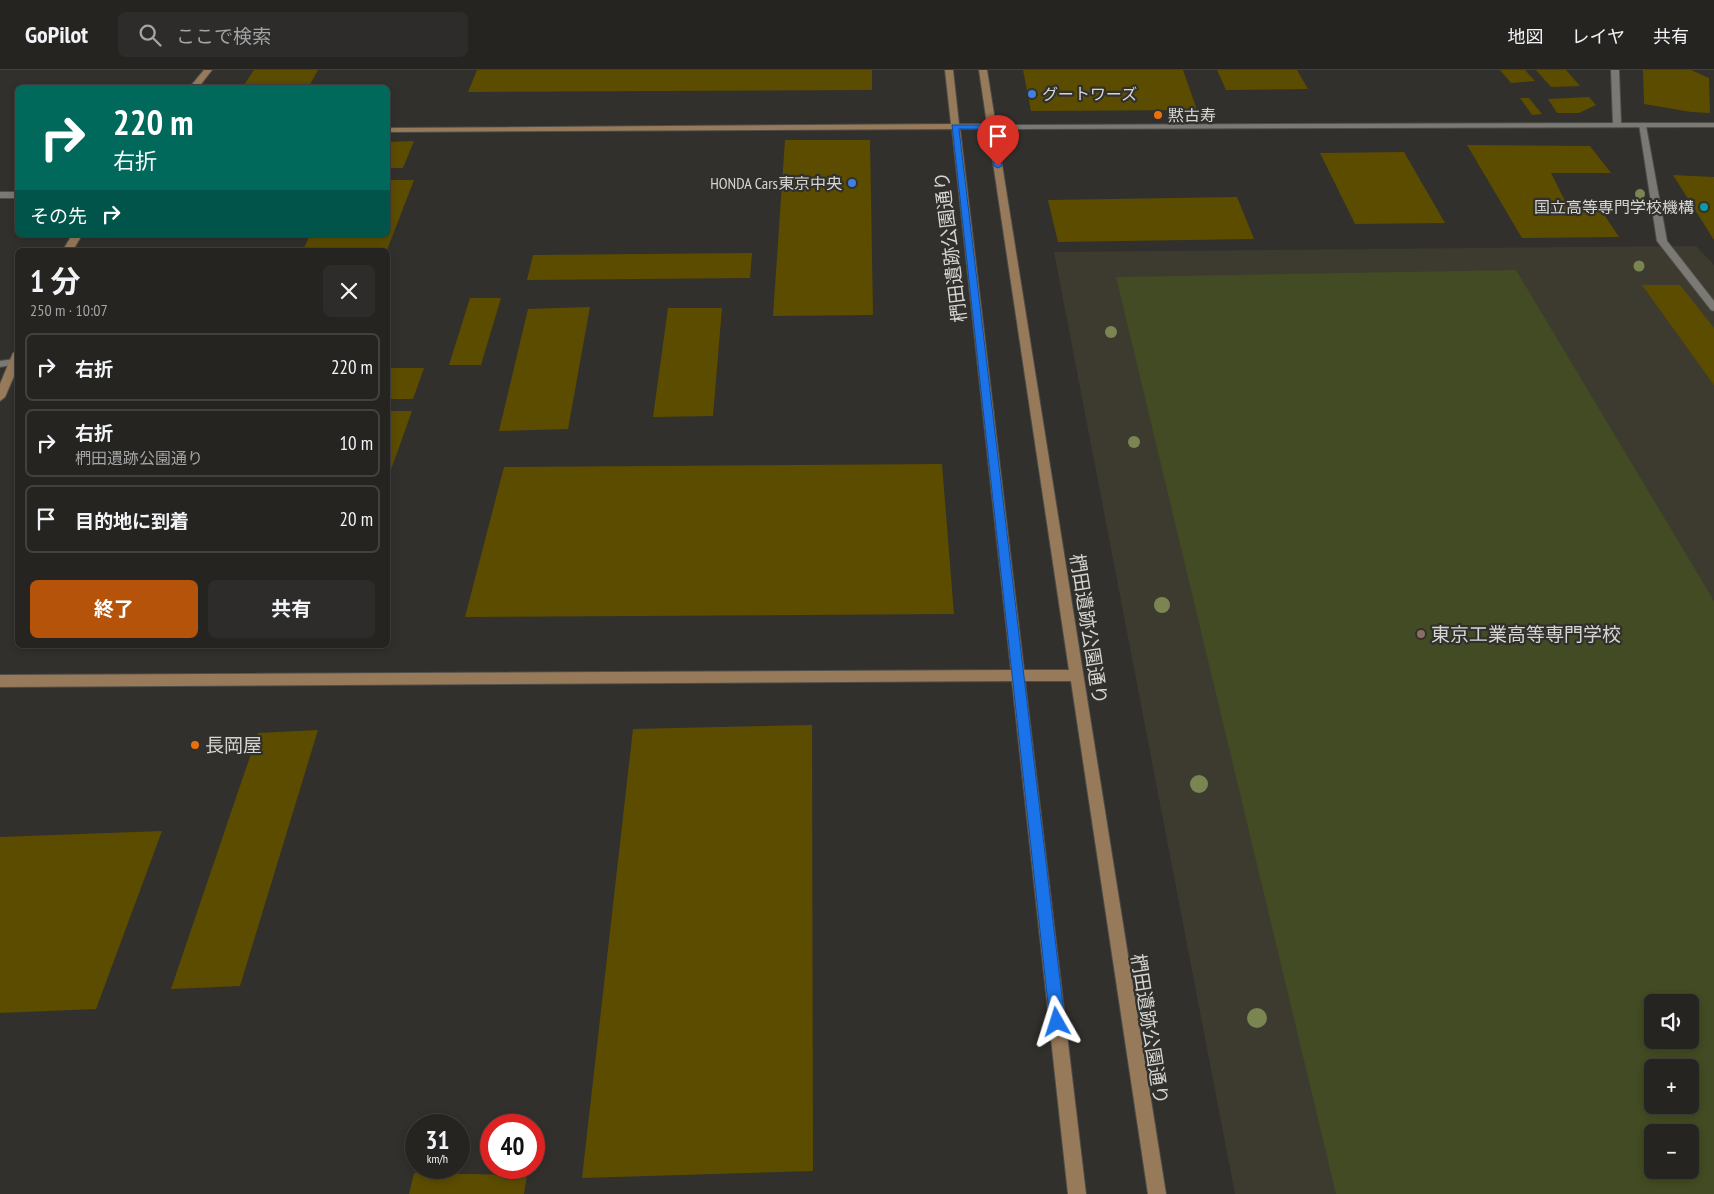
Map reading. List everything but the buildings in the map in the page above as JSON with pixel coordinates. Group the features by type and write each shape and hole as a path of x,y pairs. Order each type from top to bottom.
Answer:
{"street":[{"path":"196,85 208,70"},
{"name":"椚田遺跡公園通り","path":"949,70 1077,1194"},
{"name":"椚田遺跡公園通り","path":"984,70 1157,1194"},
{"path":"1615,70 1617,126"},
{"path":"390,130 1714,125"},
{"path":"1642,126 1662,241 1714,308"},
{"path":"0,195 15,195"},
{"path":"69,248 76,237"},
{"path":"0,364 15,357"},
{"path":"0,397 15,360"},
{"path":"0,681 1077,675"}],"shaded area":[{"name":"東京工業高等専門学校","path":"1696,246 1714,265 1714,1194 1235,1194 1054,252"}],"green space":[{"name":"東京工業高等専門学校","path":"1516,270 1714,601 1714,1194 1336,1194 1116,277"}],"place":[{"name":"グートワーズ","path":"1032,94"},
{"name":"黙古寿","path":"1158,115"},
{"name":"HONDA Cars東京中央","path":"852,183"},
{"name":"国立高等専門学校機構","path":"1704,207"},
{"name":"東京工業高等専門学校","path":"1421,634"},
{"name":"長岡屋","path":"195,745"}],"route":[{"path":"998,166 992,127 955,127 1057,1022"}]}
